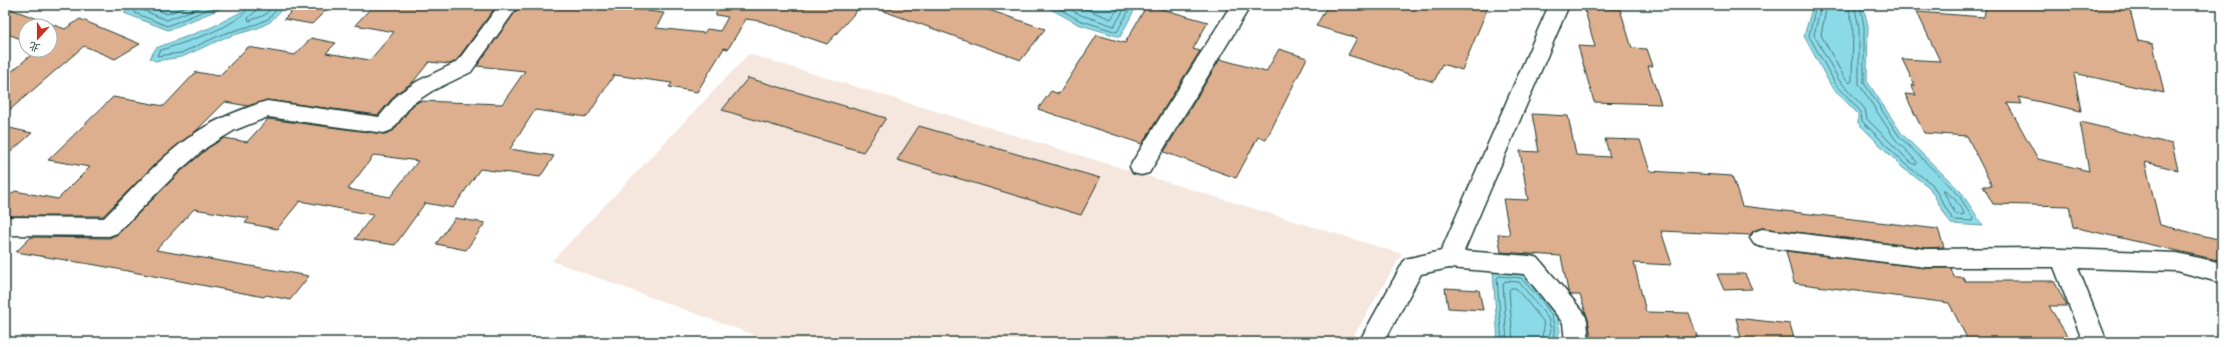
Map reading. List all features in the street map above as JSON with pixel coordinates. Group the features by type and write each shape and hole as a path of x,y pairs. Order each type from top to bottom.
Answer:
{"street":[{"path":"5,226 109,227 171,165 199,141 227,125 267,109 384,126 405,99 425,86 464,67 509,5"},
{"path":"1142,167 1241,5"},
{"path":"1450,259 1559,5"},
{"path":"1762,238 1926,258 2062,258 2177,262 2222,273"},
{"path":"2062,258 2095,342"},
{"path":"1371,342 1413,266 1450,259 1530,265 1574,320 1577,342"}],"shaded area":[{"path":"749,54 1402,254 1350,342 773,342 552,261"}],"water":[{"path":"136,5 225,5 220,9 168,30 124,13"},
{"path":"249,5 286,5 270,22 258,28 224,38 182,57 155,61 150,58 156,48 212,27 243,11"},
{"path":"1137,5 1120,37 1078,24 1045,6"},
{"path":"1813,5 1863,5 1868,26 1867,81 1902,134 1961,192 1983,226 1951,224 1929,187 1903,168 1858,123 1858,114 1831,86 1804,36"},
{"path":"1493,272 1523,273 1557,314 1560,331 1555,342 1498,342"}],"building":[{"path":"298,5 326,10 312,24 284,19"},
{"path":"374,5 497,5 456,61 450,64 429,62 413,82 397,93 378,115 267,100 248,106 225,102 197,130 156,163 103,216 5,216 5,200 15,191 58,199 90,167 48,160 113,97 164,106 196,72 219,76 248,47 295,55 311,38 336,43 326,53 370,60 394,32 355,25"},
{"path":"520,5 650,5 646,11 664,13 656,28 704,33 707,29 720,31 728,17 716,15 716,5 862,5 827,44 760,21 746,19 728,49 724,48 697,92 669,87 672,83 614,75 587,117 535,110 510,149 554,156 540,177 480,169 453,208 425,203 395,245 355,239 373,215 300,201 277,229 245,223 249,218 194,209 156,250 309,276 290,300 266,295 264,297 96,265 16,252 31,237 109,238 118,234 180,172 208,148 224,138 247,142 268,119 384,134 393,131 413,105 420,101 502,104 525,71 477,66","holes":["374,155 418,161 390,197 348,189"]},
{"path":"875,5 974,5 1045,29 1021,60 875,8"},
{"path":"1147,5 1208,22 1193,49 1200,51 1142,144 1038,109 1051,91 1059,94 1097,35 1125,43"},
{"path":"1328,5 1489,5 1462,70 1442,64 1434,82 1348,55 1357,38 1316,26"},
{"path":"1986,5 2129,6 2138,41 2153,44 2164,93 2074,73 2081,111 2018,97 2022,104 2007,103 2038,159 2089,171 2080,122 2172,144 2178,170 2145,162 2160,225 2222,240 2222,261 2073,227 2069,206 1993,204 1983,186 1992,186 1967,136 1924,133 1905,94 1916,95 1911,85 1915,86 1902,59 1940,61 1917,12 1984,17"},
{"path":"5,7 35,18 18,18 18,38 5,33"},
{"path":"1584,7 1620,9 1632,48 1647,49 1653,66 1648,66 1661,104 1594,102 1578,46 1595,47"},
{"path":"80,19 140,44 115,59 84,46 5,114 5,77 28,58 58,58 58,26 65,29"},
{"path":"1279,49 1307,58 1266,140 1258,137 1236,178 1164,152 1220,59 1266,72"},
{"path":"748,78 886,118 863,152 722,110"},
{"path":"1532,114 1568,116 1576,155 1610,157 1605,139 1640,140 1650,171 1732,176 1742,206 1938,229 1944,247 1926,248 1762,228 1753,231 1750,235 1661,231 1672,265 1634,263 1646,312 1689,313 1699,342 1592,342 1588,319 1580,295 1571,295 1568,291 1561,256 1501,252 1498,234 1510,235 1503,199 1528,200 1520,151 1539,152"},
{"path":"919,126 1100,178 1081,215 897,160"},
{"path":"5,127 32,133 5,157"},
{"path":"455,218 485,223 466,250 436,244"},
{"path":"1786,251 1926,268 1951,268 1954,277 1963,277 1965,281 2054,281 2067,306 2049,306 2071,342 1969,342 1949,303 1794,283"},
{"path":"1717,274 1745,274 1752,289 1724,290"},
{"path":"1445,288 1479,290 1483,310 1448,308"},
{"path":"1736,318 1790,324 1795,342 1742,342"}]}
